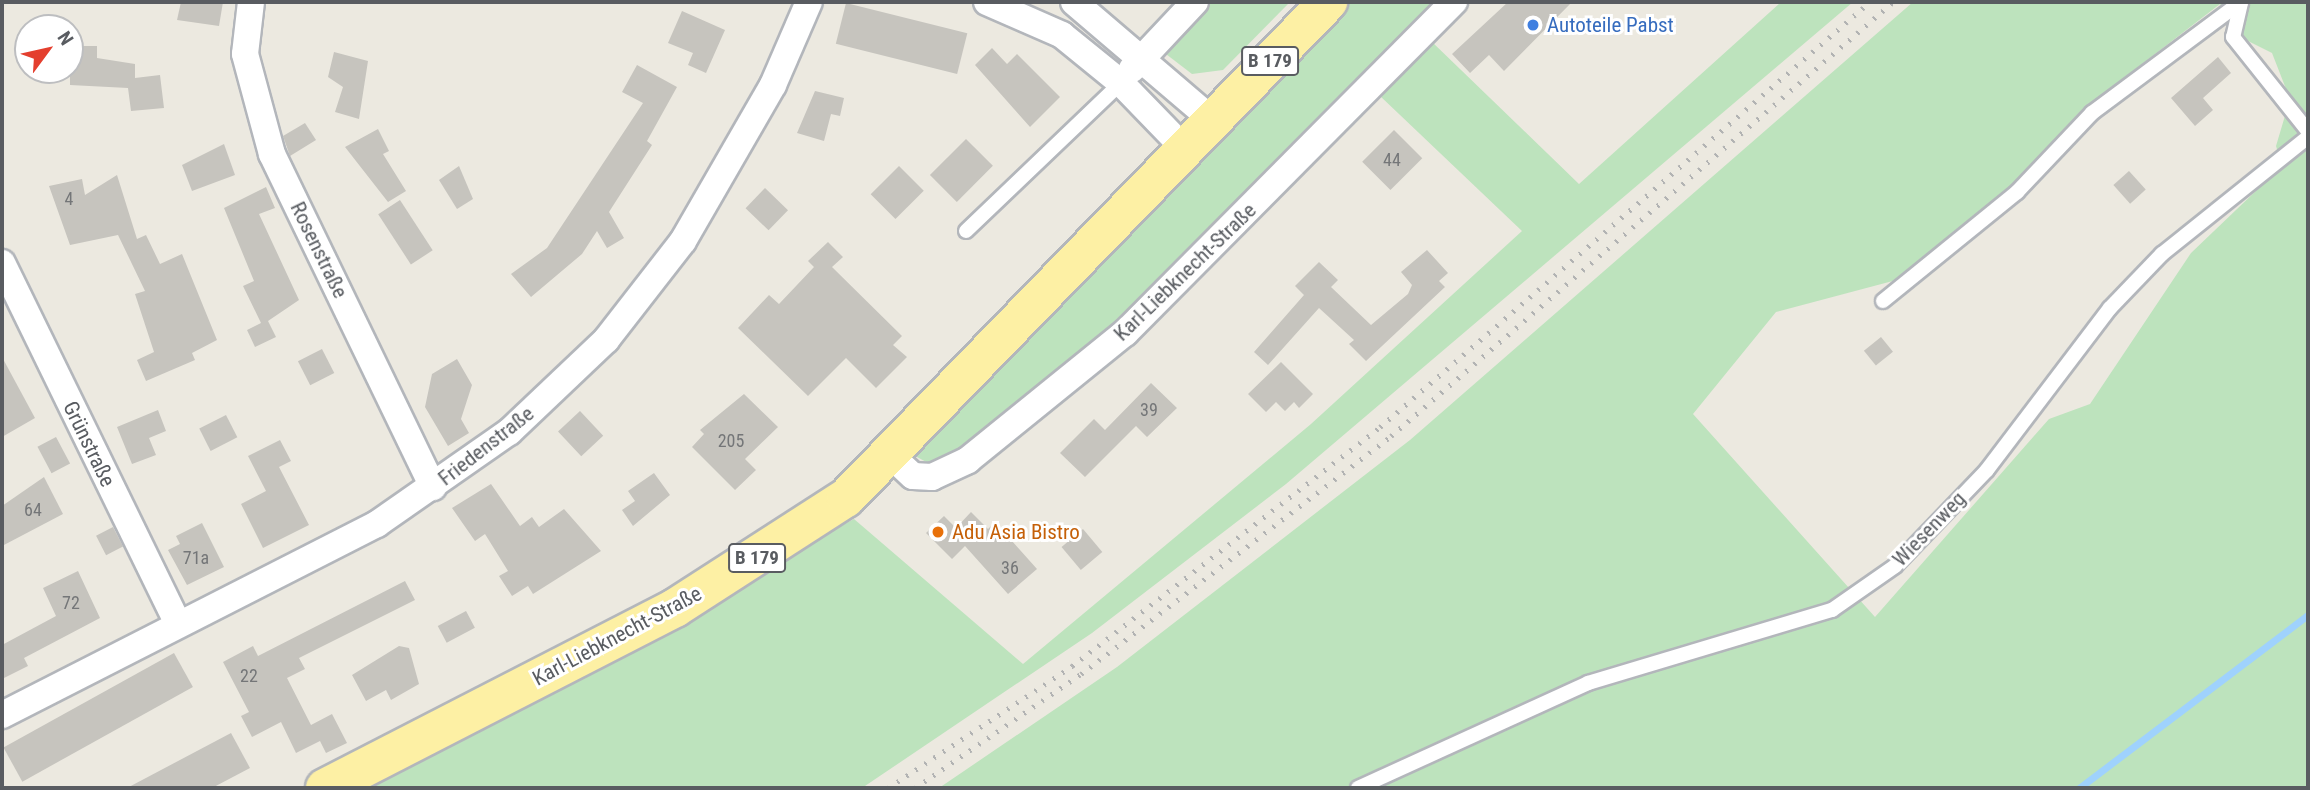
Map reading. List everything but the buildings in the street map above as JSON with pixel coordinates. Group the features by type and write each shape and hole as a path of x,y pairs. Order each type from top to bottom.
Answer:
{"main road":[{"name":"Karl-Liebknecht-Straße","path":"325,788 686,601 803,531 846,498 887,452 1328,2"}],"street":[{"name":"Rosenstraße","path":"251,2 245,54 272,154 433,487"},
{"name":"Friedenstraße","path":"2,715 377,524 433,487 551,395 647,291 719,184 773,85 809,2"},
{"path":"987,2 1062,35 1121,83 1184,148"},
{"path":"1074,2 1143,55 1212,120"},
{"path":"1121,83 1143,55 1195,2"},
{"name":"Karl-Liebknecht-Straße","path":"887,452 914,476 932,477 968,460 1125,333 1454,2"},
{"name":"Grünstraße","path":"2,263 177,624"}],"lane":[{"path":"2241,2 2233,37 2308,131"},
{"path":"1883,301 2017,192 2092,113 2241,2"},
{"path":"966,231 1121,83"},
{"name":"Wiesenweg","path":"1358,788 1588,683 1832,610 1895,566 1987,470 2049,396 2110,308 2162,254 2308,137"}],"green space":[{"path":"1211,2 1290,2 1223,70 1192,74 1162,51"},
{"path":"1347,2 1443,2 1119,328 961,452 930,464 917,457 913,451 1092,262 1134,232 1286,75"},
{"path":"1781,2 1853,2 1286,484 1092,633 862,788 358,788 854,519 1023,664 1311,424 1522,231 1379,95 1431,41 1579,184"},
{"path":"1913,2 2308,2 2308,788 939,788 1117,667 1410,440","holes":["2220,4 2244,39 2272,53 2290,99 2276,146 2282,166 2191,253 2090,404 2049,419 1875,617 1693,414 1776,312 1904,278 2005,192 2081,111"]}],"waterway":[{"path":"2079,788 2308,615"}],"railway":[{"path":"888,788 1072,666 1380,427 1870,2"},
{"path":"915,788 1081,674 1391,436 1893,2"}],"place":[{"name":"Autoteile Pabst","path":"1533,25"},
{"name":"Adu Asia Bistro","path":"938,532"}]}
